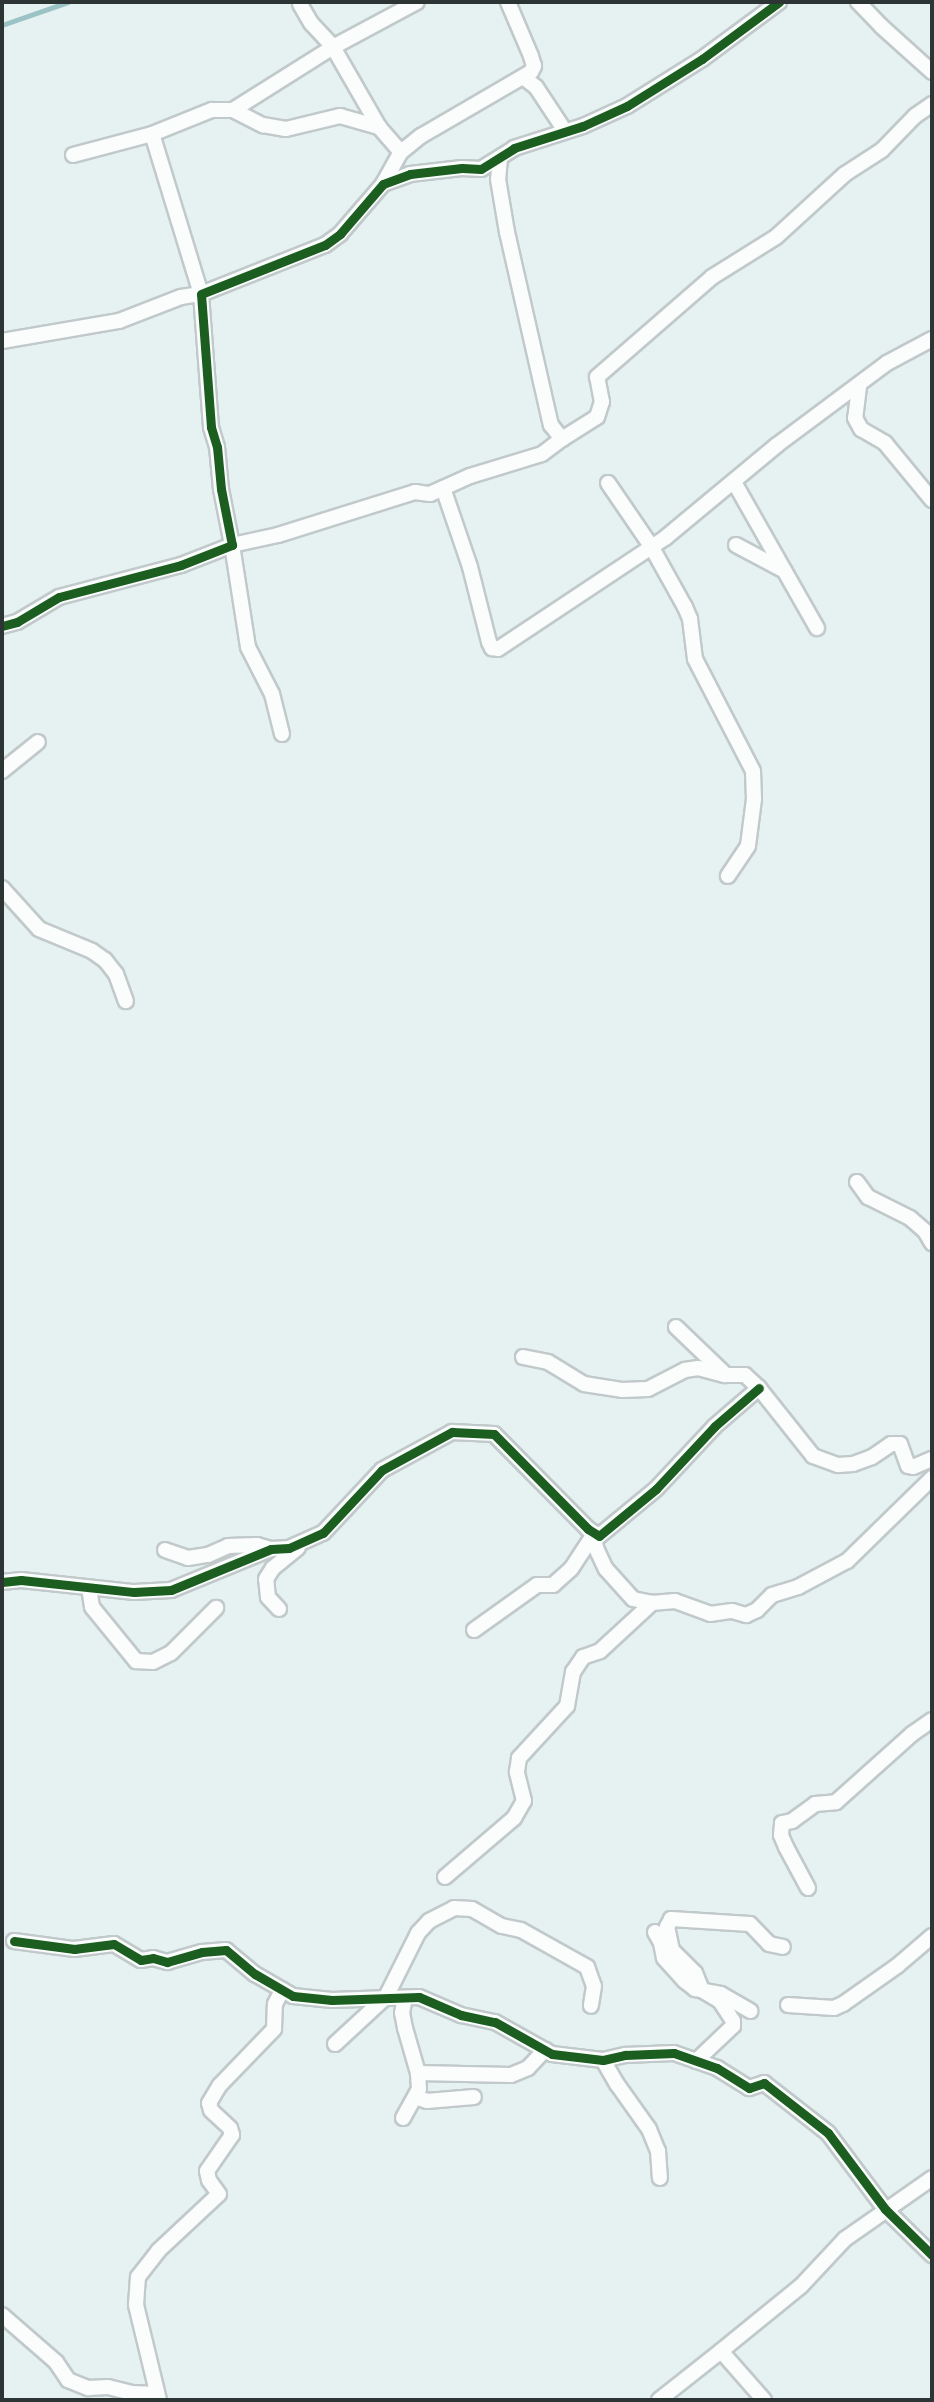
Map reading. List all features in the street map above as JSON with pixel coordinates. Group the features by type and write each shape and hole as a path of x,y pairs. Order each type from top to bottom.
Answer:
{"street":[{"path":"233,110 332,47 416,2"},
{"path":"2,341 119,321 181,297 201,294 325,245 340,234 383,184 401,152 462,110 523,77 534,66 508,2"},
{"path":"383,184 410,174 462,168 481,169 514,148 627,106 702,59 779,2"},
{"path":"859,2 932,72"},
{"path":"300,4 311,23 332,47 379,127 401,152"},
{"path":"523,77 536,87 565,131"},
{"path":"2,626 17,622 59,597 181,565 232,545 278,536 415,492 430,494 470,476 542,454 597,416 602,401 597,377 712,277 776,237 845,174 882,150 915,116 932,104"},
{"path":"73,155 152,134 212,110 233,110 263,125 286,129 340,116 379,127"},
{"path":"152,134 201,294 211,427 218,447 221,489 248,647 272,694 282,734"},
{"path":"500,158 498,179 507,232 551,425 562,439"},
{"path":"443,488 492,648 498,649 665,538 777,445 859,387 887,363 932,340"},
{"path":"859,387 855,418 861,429 885,443 932,500"},
{"path":"734,482 817,628"},
{"path":"608,483 651,546 690,619 695,659 753,771 754,799 748,846 728,876"},
{"path":"736,545 785,570"},
{"path":"2,771 38,742"},
{"path":"2,888 39,929 92,951 105,960 116,974 126,1001"},
{"path":"856,1182 868,1197 910,1218 925,1231 932,1243"},
{"path":"676,1327 726,1375"},
{"path":"523,1357 548,1362 584,1384 622,1390 648,1389 685,1370 698,1368 726,1375 745,1375 759,1388 813,1456 825,1462 853,1464 872,1457 891,1444 900,1444 908,1466 932,1459"},
{"path":"279,1609 268,1597 266,1579 272,1568 304,1543 323,1533 382,1470 452,1432 494,1434 599,1536 656,1489 715,1426 759,1388"},
{"path":"594,1534 596,1548 617,1583 633,1599 652,1603 675,1601 710,1614 732,1611 746,1615 757,1610 772,1595 798,1587 847,1561 932,1478"},
{"path":"474,1630 537,1585 553,1585 571,1569 594,1534"},
{"path":"2,1582 21,1580 134,1592 171,1590 271,1549 304,1543"},
{"path":"164,1550 188,1558 208,1555 228,1546 257,1545 271,1549"},
{"path":"89,1588 92,1607 136,1661 153,1662 171,1653 216,1608"},
{"path":"445,1877 514,1818 524,1801 517,1772 519,1758 567,1706 573,1672 583,1657 600,1651 652,1603"},
{"path":"808,1888 781,1835 782,1823 792,1821 815,1804 835,1802 932,1720"},
{"path":"335,2044 386,1997 418,1933 429,1922 454,1908 472,1909 502,1926 521,1930 587,1967 594,1986 592,2006"},
{"path":"696,2061 733,2026 730,2014 720,2001 702,1990 695,1973 672,1950 667,1927 671,1919 750,1924 769,1944 783,1947"},
{"path":"655,1932 669,1966 695,1989 721,1994 751,2011"},
{"path":"788,2005 834,2008 843,2004 897,1966 932,1936"},
{"path":"14,1941 74,1949 114,1944 141,1960 153,1958 167,1962 202,1952 226,1950 255,1974 293,1996 419,1997 461,2015 495,2022 545,2050 572,2058 603,2060 625,2055 674,2053 717,2068 737,2083 749,2088 764,2083 828,2133 885,2208 932,2255"},
{"path":"2,2315 56,2361 68,2380 88,2388 108,2387 158,2397 136,2305 138,2277 158,2251 219,2194 209,2180 207,2171 232,2135 230,2128 211,2110 209,2103 220,2085 274,2029 275,2004 282,1990"},
{"path":"403,2119 419,2089 418,2073 402,2013 405,1998"},
{"path":"418,2073 511,2076 528,2068 545,2050"},
{"path":"603,2060 649,2129 658,2151 660,2178"},
{"path":"415,2097 427,2101 474,2097"},
{"path":"659,2400 801,2286 845,2239 885,2208 932,2178"},
{"path":"721,2351 764,2400"}],"waterway":[{"path":"2,25 68,2"}],"cycle path":[{"path":"2,626 17,622 59,597 181,565 232,545 221,489 217,447 211,427 201,294 325,245 340,234 383,184 410,174 462,168 481,169 514,148 583,126 627,106 702,59 779,2"},
{"path":"2,1582 21,1580 134,1592 171,1590 271,1549 289,1548 323,1533 382,1470 452,1432 494,1434 588,1529 599,1536 656,1489 715,1426 759,1388"},
{"path":"14,1941 74,1949 114,1944 141,1960 153,1958 167,1962 202,1952 226,1950 255,1974 293,1996 332,2000 419,1997 461,2015 495,2022 552,2054 603,2060 625,2055 674,2053 717,2068 749,2088 764,2083 828,2133 885,2209 932,2255"}]}
